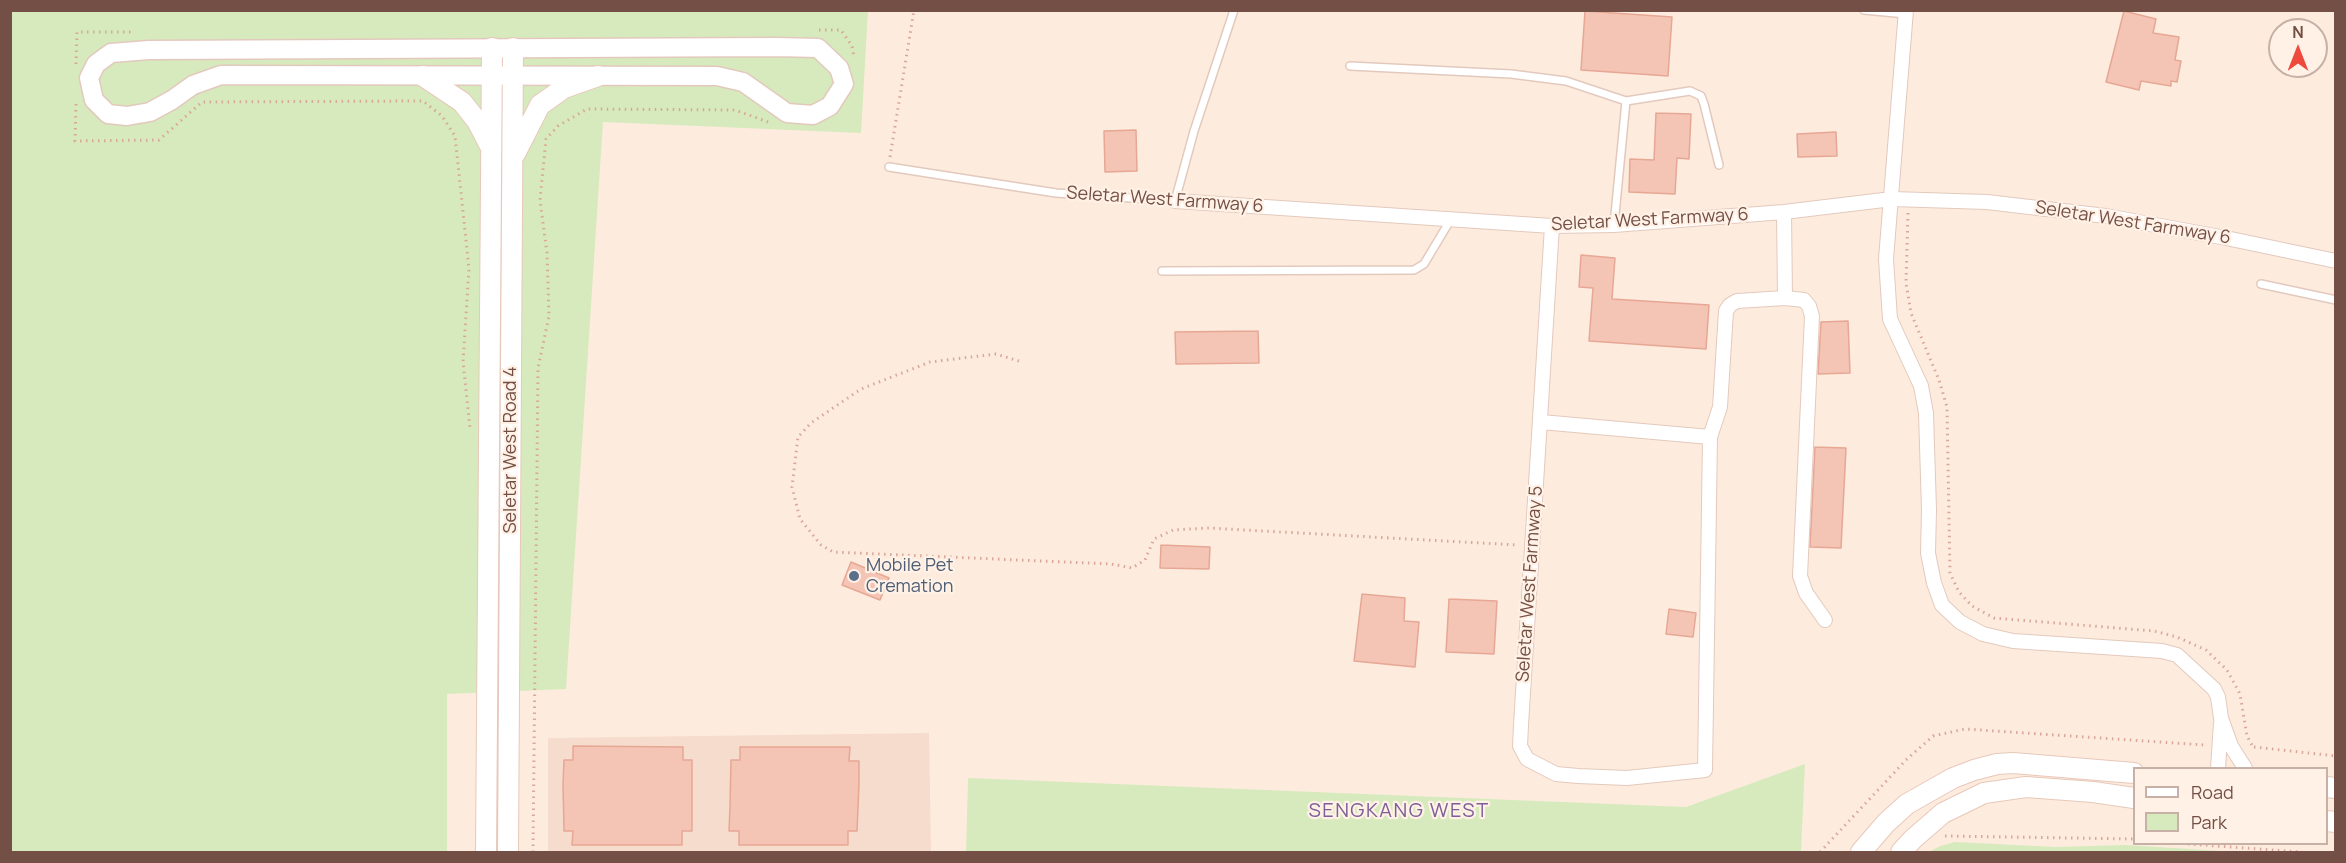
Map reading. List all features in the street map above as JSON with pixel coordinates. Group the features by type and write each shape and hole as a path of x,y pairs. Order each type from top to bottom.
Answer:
{"main road":[{"name":"Seletar West Road 4","path":"486,852 492,48"},
{"name":"Seletar West Road 4","path":"508,852 513,48"},
{"path":"423,76 462,102 477,121 492,150"},
{"path":"514,156 540,105 564,88 598,76"},
{"path":"1861,852 1886,823 1907,804 1953,778 1974,770 1997,764 2013,764 2133,773"},
{"path":"1901,852 1943,813 1984,793 2026,787 2133,798"}],"street":[{"path":"1906,12 1886,259 1890,319 1921,386 1926,413 1928,553 1934,583 1942,606 1960,622 1983,634 2013,641 2162,651 2177,655 2214,689 2218,697 2225,746 2218,767"},
{"path":"492,48 818,48 839,68 844,84 831,106 813,115 787,113 743,82 717,75 493,77 221,75 193,85 150,112 127,116 108,114 94,100 89,78 96,64 111,53 149,50 492,48"},
{"name":"Seletar West Farmway 6","path":"1175,201 1552,226 1614,225 1784,212 1892,199 1987,202 2106,216 2336,261"},
{"path":"1784,212 1785,298"},
{"name":"Seletar West Farmway 5","path":"1552,226 1520,746 1527,759 1556,774 1627,778 1705,770 1710,437"},
{"path":"1541,422 1710,437 1717,422 1720,407 1726,311 1730,305 1737,301 1785,298 1804,300 1812,316 1800,576 1806,593 1825,620"},
{"path":"2225,746 2244,767"}],"lane":[{"path":"1175,201 1194,130 1234,10"},
{"path":"1864,10 1906,12"},
{"path":"1350,66 1511,74 1566,81 1626,101 1690,91 1701,96 1719,165"},
{"path":"1614,225 1626,101"},
{"name":"Seletar West Farmway 6","path":"889,167 1056,193 1175,201"},
{"path":"1162,271 1414,270 1424,264 1451,219"},
{"path":"2261,284 2336,300"}],"path":[{"path":"889,167 914,10"},
{"path":"202,102 423,101 442,116 455,136 469,269 463,362 470,428"},
{"path":"533,852 538,368 549,316 547,253 540,200 546,139 558,126 587,109 735,110"},
{"path":"1909,199 1906,283 1911,313 1939,380 1947,407 1950,573 1959,592 1972,606 1994,618 2154,631 2177,637 2205,650 2227,670 2240,694 2247,736 2253,747"},
{"path":"1019,361 996,354 930,362 861,389 811,423 798,437 792,487 800,519 821,545 833,552 1111,564 1132,568 1145,560 1154,540 1173,530 1209,528 1532,546"},
{"path":"1820,852 1906,760 1933,736 1965,729 2253,747 2336,756"},
{"path":"1939,839 1947,834 2026,838 2133,839"},
{"path":"2213,845 2302,852"}],"shaded area":[{"path":"929,733 931,852 548,852 548,738"}],"green space":[{"path":"10,11 868,11 861,133 603,122 566,689 447,694 447,852 11,852"},
{"path":"1805,764 1801,852 966,852 968,778 1686,807"},
{"path":"1955,842 2056,847 2124,845 2239,852 1929,852"}],"building":[{"path":"1585,11 1672,17 1668,76 1581,70"},
{"path":"2124,11 2156,19 2153,33 2179,37 2175,60 2181,61 2177,82 2171,81 2171,86 2141,81 2139,90 2106,82"},
{"path":"1656,113 1691,114 1689,159 1677,158 1675,194 1629,192 1630,159 1654,160"},
{"path":"1136,130 1137,171 1105,172 1104,131"},
{"path":"1836,132 1837,156 1798,157 1797,134"},
{"path":"1581,255 1615,258 1612,299 1709,305 1706,349 1589,341 1593,288 1579,287"},
{"path":"1848,321 1850,373 1818,374 1821,322"},
{"path":"1258,331 1259,363 1176,364 1175,332"},
{"path":"1815,447 1846,448 1841,548 1810,547"},
{"path":"1161,545 1210,547 1209,569 1160,568"},
{"path":"851,562 889,578 880,600 842,585"},
{"path":"1362,594 1405,598 1404,621 1419,622 1415,667 1354,661"},
{"path":"1449,599 1497,601 1494,654 1446,652"},
{"path":"1669,609 1696,613 1693,637 1666,634"},
{"path":"573,746 683,747 683,760 692,760 692,831 682,831 682,845 572,845 573,831 564,831 563,784 564,760 573,760"},
{"path":"740,747 850,747 849,761 859,761 859,784 857,831 848,831 848,845 739,845 739,831 729,831 731,760 740,760"}],"place":[{"name":"Mobile Pet Cremation","path":"854,576"}],"district":[{"name":"SENGKANG WEST","path":"1399,811"}]}
